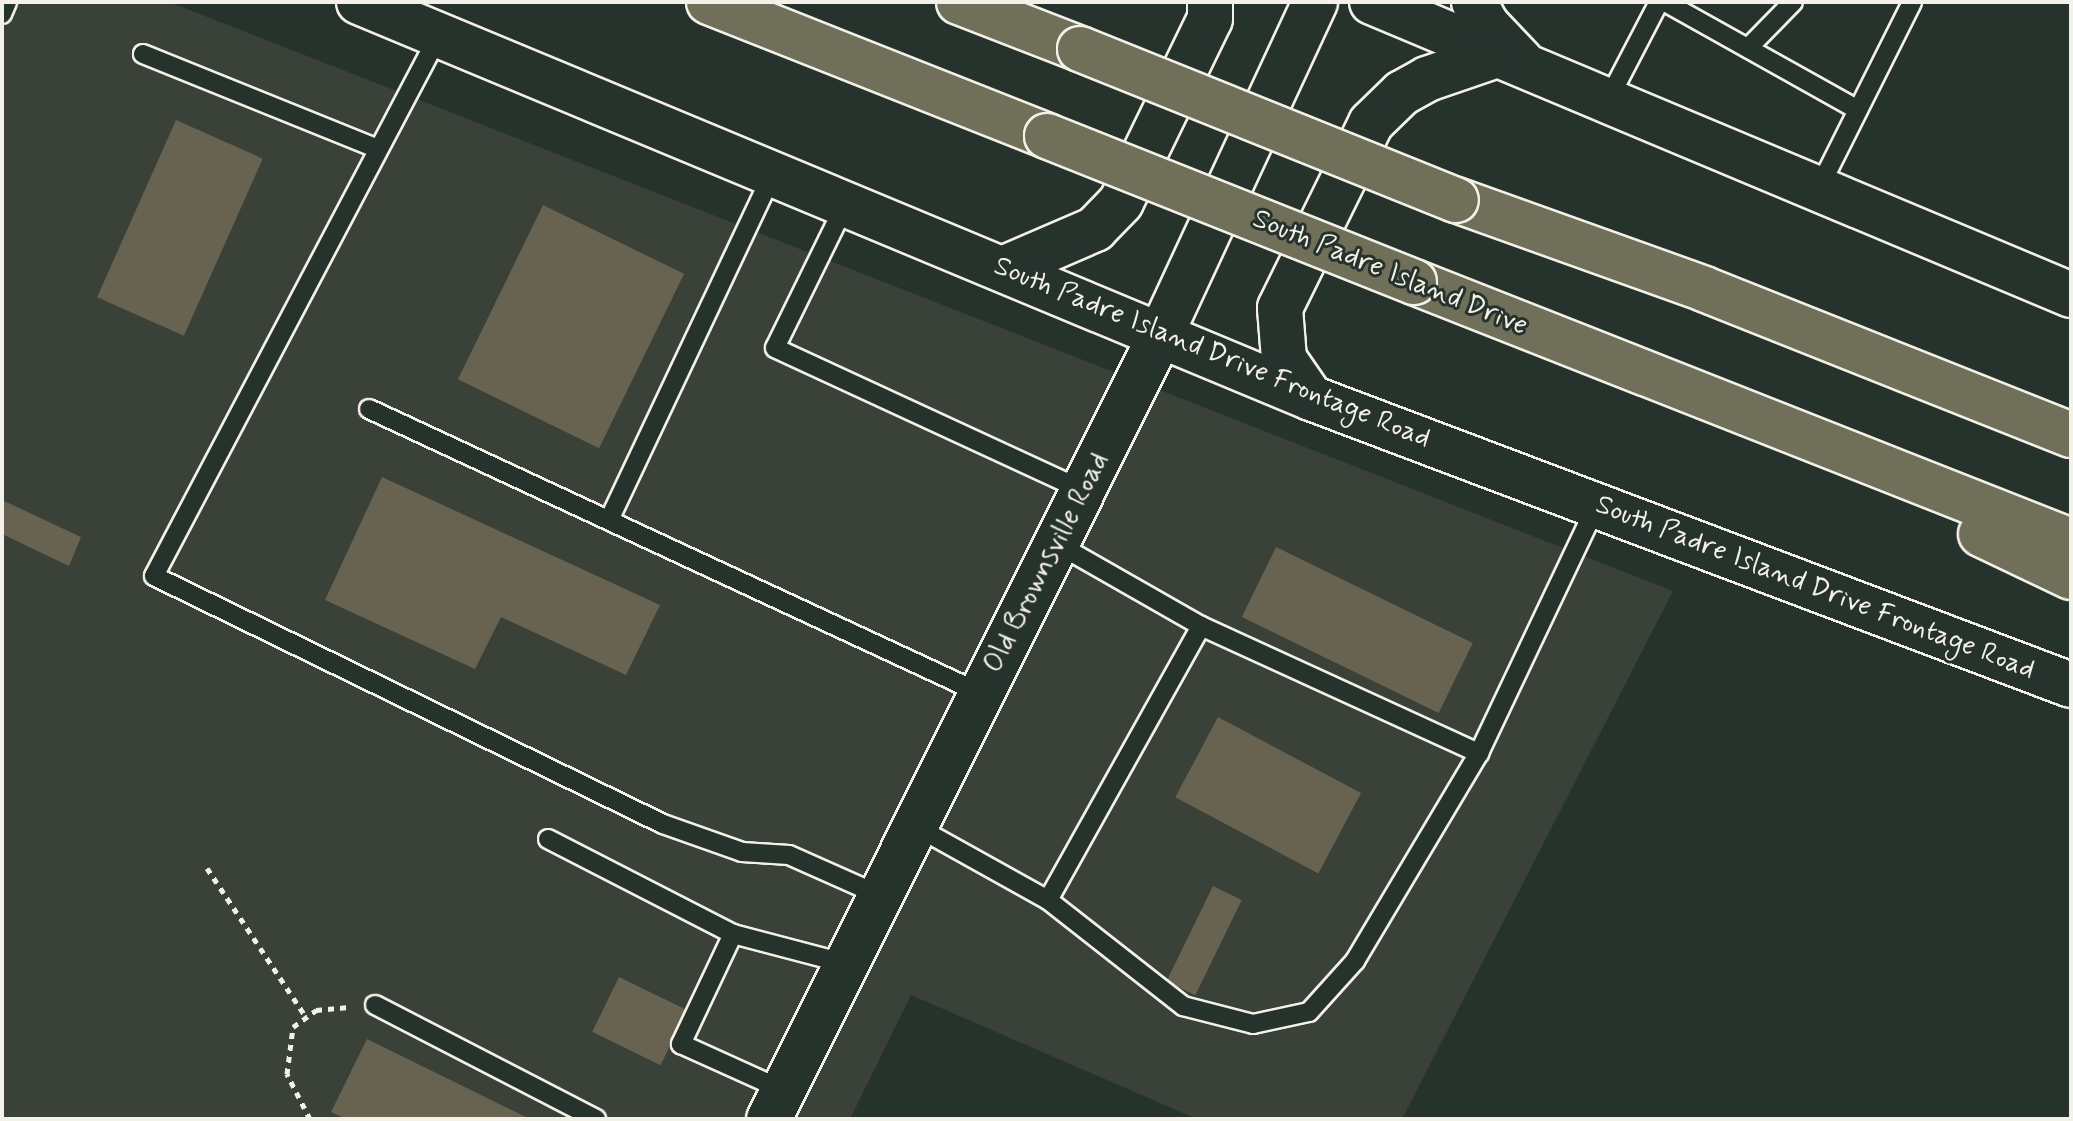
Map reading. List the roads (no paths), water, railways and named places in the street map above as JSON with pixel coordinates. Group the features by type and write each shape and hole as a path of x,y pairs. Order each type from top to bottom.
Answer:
{"highway":[{"name":"South Padre Island Drive","path":"709,2 1682,391 2071,541"},
{"path":"959,2 1456,200 1704,289 2071,407"},
{"path":"1704,289 2071,435"},
{"path":"1682,391 2071,577"}],"main road":[{"name":"South Padre Island Drive Frontage Road","path":"359,2 1005,268 1311,398 2071,685"},
{"path":"1005,268 1095,229 1121,202 1210,19 1210,2"},
{"name":"Old Brownsville Road","path":"776,1105 1161,334 1315,2"},
{"path":"1372,2 1513,64 2071,295"},
{"path":"1474,2 1513,64"},
{"path":"1311,398 1284,359 1280,308 1371,123 1402,93 1427,79 1513,64"}],"lane":[{"path":"2,14 7,2"},
{"path":"1607,103 1659,2"},
{"path":"1665,2 1858,110"},
{"path":"1748,48 1793,2"},
{"path":"1818,190 1912,2"},
{"path":"439,35 154,576 663,824 742,852 789,855 881,896"},
{"path":"143,54 378,149"},
{"path":"609,520 773,173"},
{"path":"846,203 775,348 1084,490"},
{"path":"369,409 982,694"},
{"path":"915,826 1048,900 1183,1006 1253,1024 1309,1012 1355,961 1479,753 1597,505"},
{"path":"1057,544 1201,626 1479,753"},
{"path":"1048,900 1201,626"},
{"path":"548,839 733,934 847,964"},
{"path":"733,934 681,1044 776,1105"},
{"path":"375,1005 596,1119"}]}
